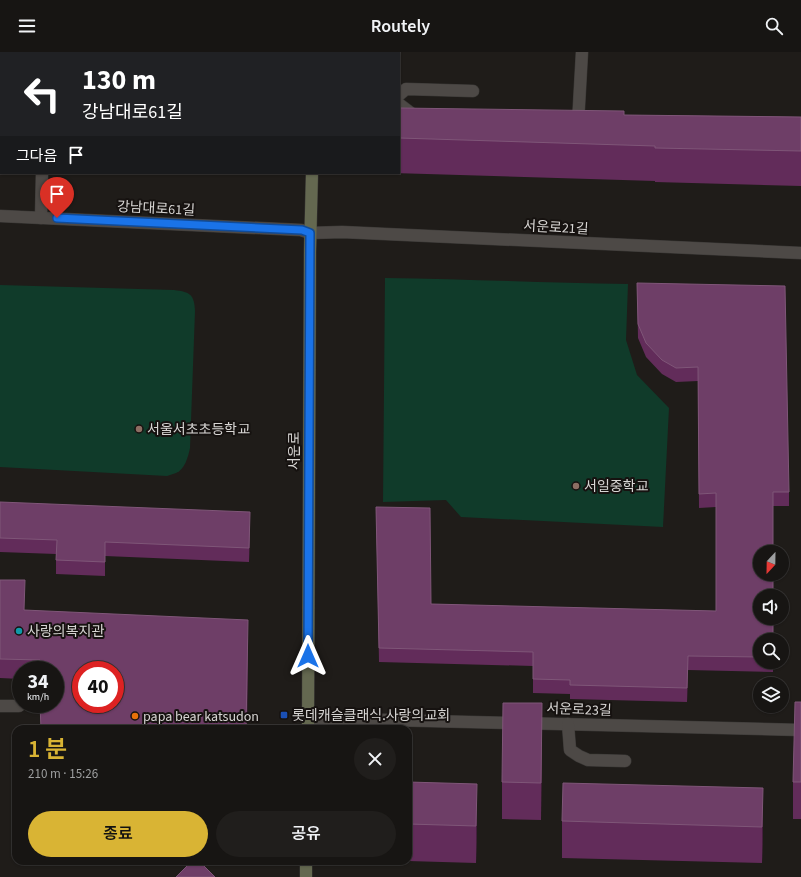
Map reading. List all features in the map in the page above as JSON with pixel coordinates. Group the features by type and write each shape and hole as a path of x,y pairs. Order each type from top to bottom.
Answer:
{"street":[{"path":"578,123 582,52"},
{"path":"400,94 406,89 473,91"},
{"path":"400,105 417,118 425,118"},
{"path":"41,218 42,174"},
{"name":"서운로","path":"308,723 310,233 312,174"},
{"name":"강남대로61길","path":"0,216 302,230 310,233"},
{"name":"서운로21길","path":"310,233 350,232 801,253"},
{"path":"0,706 12,706"},
{"name":"서운로23길","path":"308,723 568,724 801,730"},
{"path":"568,724 570,750 579,756 588,760 625,761"},
{"path":"306,865 306,877"}],"green space":[{"path":"385,278 628,284 626,340 637,375 669,408 663,527 461,517 446,500 383,502"},
{"path":"0,285 174,290 188,293 190,295 194,301 195,311 190,448 182,469 167,476 0,467"}],"building":[{"path":"400,108 624,111 624,115 801,117 801,151 655,148 655,146 400,138"},
{"path":"637,283 785,286 789,492 773,492 773,545 753,545 753,581 773,581 773,589 753,589 753,625 773,625 773,633 753,633 753,657 688,656 687,688 570,685 570,680 533,679 533,652 379,648 376,507 430,508 431,604 716,611 716,493 699,494 698,367 676,368 662,360 646,343 638,324"},
{"path":"0,502 250,512 249,548 105,542 105,562 56,560 57,540 0,538"},
{"path":"0,580 25,580 24,610 248,620 246,725 41,725 40,713 64,713 64,661 0,659"},
{"path":"795,702 801,702 801,782 793,782"},
{"path":"503,703 542,703 541,783 502,782"},
{"path":"412,782 477,784 476,826 412,824"},
{"path":"563,783 763,788 762,827 562,821"},
{"path":"188,865 203,865 215,877 176,877"}],"place":[{"name":"서울서초초등학교","path":"139,429"},
{"name":"서일중학교","path":"576,486"},
{"name":"사랑의복지관","path":"19,631"},
{"name":"롯데캐슬클래식.사랑의교회","path":"284,715"},
{"name":"papa bear katsudon","path":"135,716"}],"route":[{"path":"57,218 302,230 310,233 308,656"}]}
